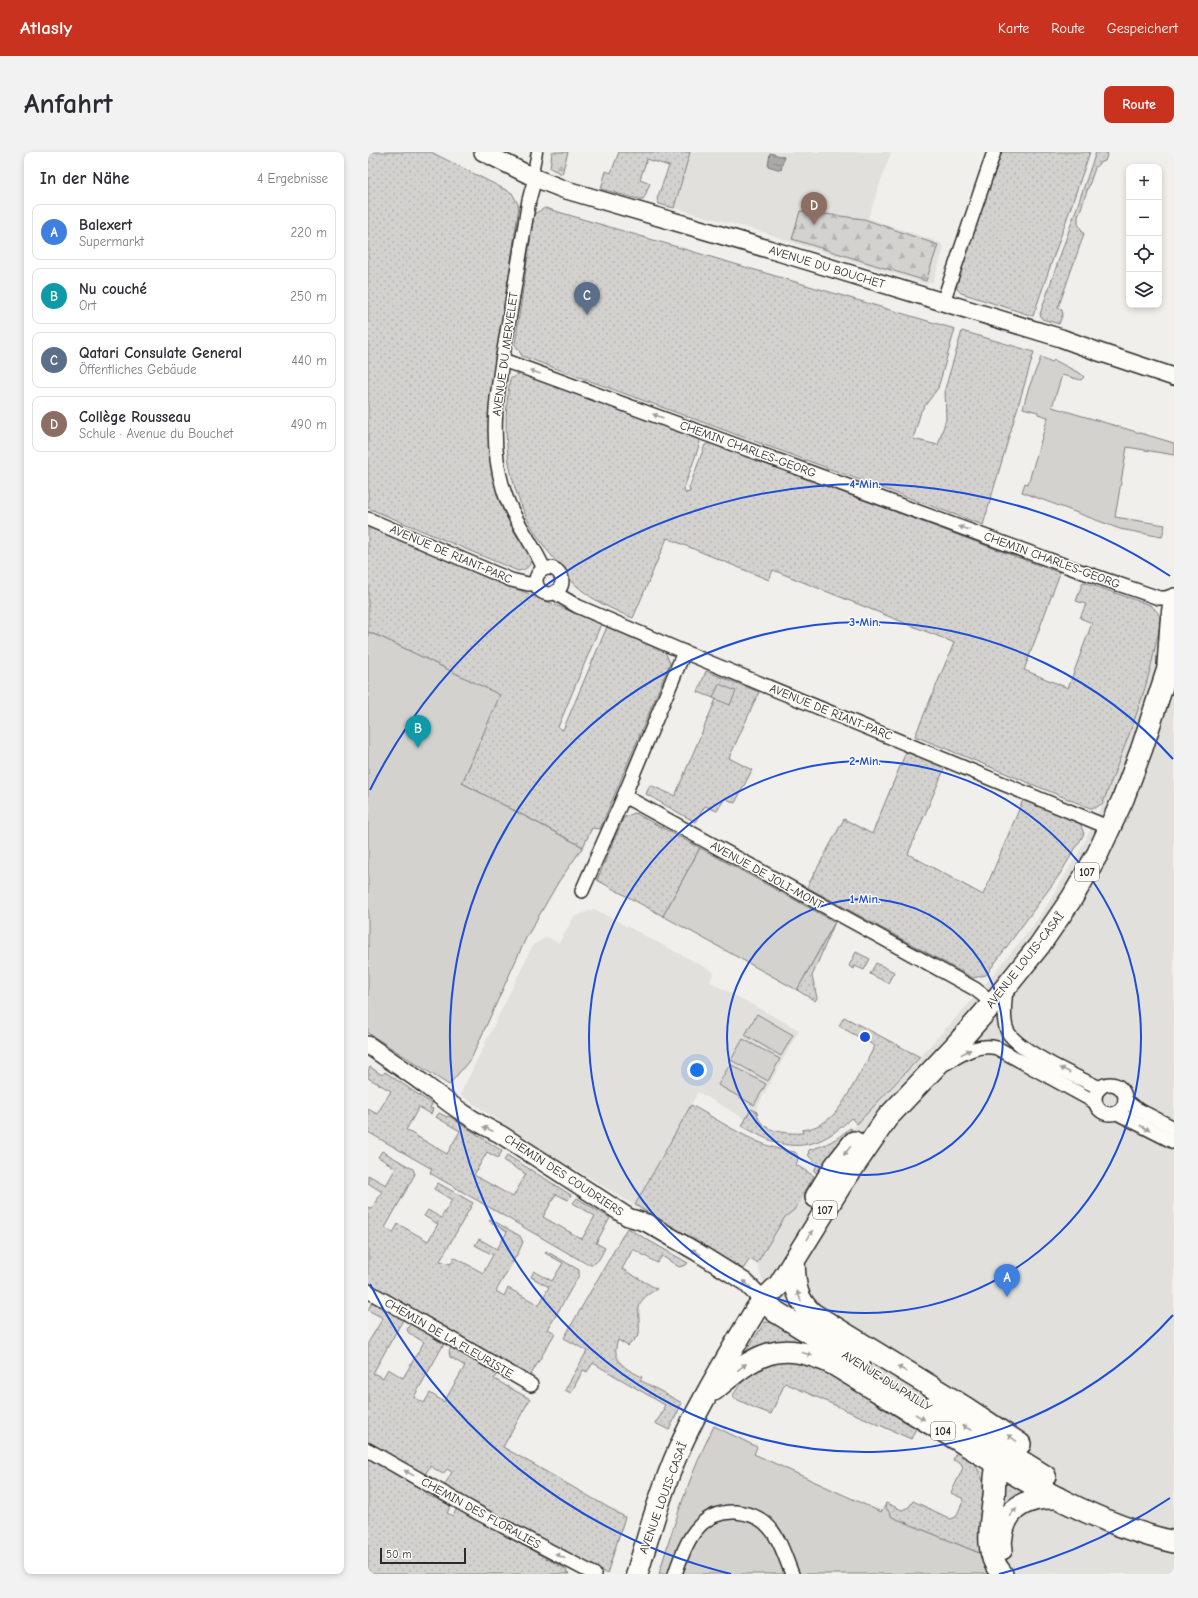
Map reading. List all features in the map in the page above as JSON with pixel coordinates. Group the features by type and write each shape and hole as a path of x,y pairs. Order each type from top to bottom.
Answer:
{"main road":[{"name":"AVENUE LOUIS-CASAÏ","path":"637,1574 659,1501 674,1463 702,1401 763,1300 779,1285 844,1180 887,1118 932,1071 993,1003 1039,946 1060,916 1082,880 1110,828 1142,748 1171,658 1171,623 1174,601"},
{"name":"AVENUE LOUIS-CASAÏ","path":"763,1300 768,1277 835,1166 861,1134 868,1128 887,1118"},
{"name":"104","path":"794,1261 794,1279 798,1296 803,1305 812,1314 966,1408 1014,1440 1020,1445 1028,1457 1051,1474 1055,1486"},
{"name":"AVENUE DU PAILLY","path":"763,1300 782,1316 942,1415 971,1430 1055,1486"},
{"name":"AVENUE DU PAILLY","path":"768,1353 778,1351 800,1352 823,1359 999,1465 1055,1486 1118,1518"},
{"name":"AVENUE LOUIS-CASAÏ","path":"702,1401 740,1368 768,1353"},
{"path":"999,1465 994,1478 990,1540 991,1552 1002,1574"},
{"path":"1012,1574 1004,1555 1001,1539 1006,1522 1011,1513 1017,1507 1028,1501 1046,1497 1055,1486"},
{"name":"104","path":"1118,1518 1152,1524 1174,1530"},
{"name":"104","path":"1118,1518 1174,1542"}],"street":[{"name":"AVENUE DU BOUCHET","path":"483,152 536,178 563,189 1061,338 1174,377"},
{"path":"536,178 534,167 537,152"},
{"path":"943,302 994,152"},
{"name":"AVENUE DU MERVELET","path":"536,178 529,200 495,409 495,445 503,488 514,515 539,555 544,569"},
{"name":"CHEMIN CHARLES-GEORG","path":"503,360 1080,571 1159,598 1166,598 1174,595"},
{"name":"AVENUE DE RIANT-PARC","path":"368,519 512,580 527,584 536,583"},
{"path":"544,569 554,569 560,575 562,583 555,592 550,594 542,592 536,583 538,573 544,569"},
{"name":"AVENUE DE RIANT-PARC","path":"555,592 576,606 684,652 1110,828"},
{"path":"582,891 624,796 684,652"},
{"name":"AVENUE DE JOLI-MONT","path":"624,796 975,989 993,1003"},
{"path":"1006,987 1004,1004 1005,1023 1011,1038 1033,1054 1100,1088"},
{"name":"CHEMIN DES COUDRIERS","path":"368,1045 444,1101 482,1126 500,1134 628,1217 647,1223 745,1282 763,1300"},
{"path":"932,1071 972,1049 987,1046 993,1047 1004,1051 1095,1102"},
{"path":"1108,1084 1116,1085 1122,1090 1125,1100 1123,1108 1117,1113 1111,1114 1105,1114 1098,1109 1095,1102 1096,1093 1100,1088 1108,1084"},
{"path":"1125,1100 1138,1109 1174,1128"},
{"path":"1117,1113 1174,1142"},
{"name":"CHEMIN DE LA FLEURISTE","path":"368,1291 531,1385"},
{"name":"CHEMIN DES FLORALIES","path":"368,1450 480,1514 594,1574"},
{"path":"675,1574 685,1546 699,1526 713,1517 730,1512 755,1516 766,1523 776,1537 792,1574"}],"shaded area":[{"path":"690,152 891,152 868,218 941,243 944,248 933,282 926,284 766,233 674,208"},
{"path":"1160,621 1174,625 1174,1574 991,1574 986,1497 957,1451 775,1323 757,1263 785,1217 794,1210 832,1152 967,1006 1032,927 1050,901 1084,843 1103,803 1148,678"},
{"path":"594,909 714,972 710,982 799,1030 755,1111 751,1109 745,1119 698,1092 635,1205 545,1151 460,1095 533,945 547,937 559,943 574,917"}],"green space":[{"path":"368,152 431,152 512,193 519,206 492,380 488,433 492,469 498,493 510,524 527,550 531,560 528,567 523,570 518,571 368,508"},
{"path":"552,152 568,152 562,174 550,168"},
{"path":"619,152 690,152 674,208 659,204 657,199 669,166 647,159 640,179 650,183 643,199 601,189 606,171 611,173"},
{"path":"1001,152 1090,152 1033,316 961,293 957,289 956,282"},
{"path":"1096,152 1108,152 1105,161 1099,163 1095,168 1078,217 1078,224 1084,234 1058,308 1062,310 1063,313 1059,324 1042,319 1040,314"},
{"path":"545,208 955,329 938,388 921,411 913,439 938,445 946,419 945,389 962,331 1034,352 983,525 522,356 515,344 534,214"},
{"path":"800,211 864,219 938,245 926,281 792,239"},
{"path":"1041,357 1052,362 1054,360 1084,377 1081,380 1062,375 1052,407 1174,443 1174,455 1127,447 1115,517 1165,525 1162,537 1120,529 1022,492 1025,483 1028,484 1048,417 1038,414 1038,412 1023,408 1028,390"},
{"path":"520,373 698,439 700,443 684,488 685,493 690,492 689,488 705,445 710,443 1060,573 1024,670 1068,688 1092,623 1080,618 1086,604 1076,601 1083,582 1150,605 1158,613 1160,622 1152,664 1133,724 1103,803 1095,808 1090,808 915,736 954,643 950,641 773,570 769,580 667,538 633,618 604,605 584,592 569,578 540,541 518,498 512,476 506,429 510,379"},
{"path":"368,527 601,624 558,727 563,730 607,627 665,652 670,663 600,829 592,828 583,847 462,783 499,695 368,632"},
{"path":"368,632 500,695 462,783 583,847 559,881 526,938 472,1057 449,1085 368,1033"},
{"path":"706,671 759,692 729,758 752,770 735,803 725,798 717,811 705,806 695,822 646,794 650,785 675,796 716,699 698,692"},
{"path":"719,684 736,691 730,705 713,698"},
{"path":"906,752 945,767 908,854 983,895 1023,800 1080,823 1084,834 1060,874 986,975 973,978 807,887 844,819 872,834"},
{"path":"635,813 700,848 663,916 597,880 624,817"},
{"path":"700,848 835,922 797,990 663,916"},
{"path":"835,922 812,976 817,998 815,1001 797,990"},
{"path":"856,952 870,959 864,970 855,966 854,969 849,966"},
{"path":"876,963 894,972 888,983 870,974"},
{"path":"757,1014 793,1035 781,1056 745,1035"},
{"path":"844,1017 920,1057 857,1124 851,1118 827,1137 818,1141 800,1145 779,1143 765,1138 742,1126 751,1109 757,1112 762,1124 768,1128 789,1133 803,1133 802,1130 821,1124 835,1113 845,1099 875,1046 839,1026"},
{"path":"743,1039 780,1059 768,1081 731,1060"},
{"path":"730,1064 766,1084 754,1105 718,1085"},
{"path":"370,1067 382,1075 385,1072 432,1104 430,1108 433,1109 431,1114 419,1107 406,1130 447,1154 460,1131 436,1117 439,1113 447,1117 449,1116 502,1151 498,1158 487,1152 474,1175 513,1197 526,1174 504,1161 507,1155 571,1195 568,1200 556,1194 543,1217 582,1239 595,1216 573,1203 577,1198 610,1218 596,1243 605,1248 598,1260 594,1264 587,1264 430,1173 432,1169 368,1132 368,1109 377,1114 391,1091 368,1078 368,1071"},
{"path":"691,1105 728,1127 768,1146 795,1152 798,1158 796,1165 814,1176 794,1210 785,1217 757,1263 750,1259 743,1269 635,1205"},
{"path":"850,1128 852,1129 832,1152 817,1173 814,1171 817,1165 808,1155 809,1150 831,1142"},
{"path":"382,1151 413,1169 415,1174 385,1228 393,1233 398,1224 428,1241 438,1224 424,1216 428,1210 441,1218 452,1200 434,1189 438,1183 473,1203 440,1261 451,1264 454,1257 483,1273 493,1255 475,1245 479,1239 497,1249 507,1232 489,1221 490,1219 520,1236 523,1242 496,1291 504,1296 508,1288 539,1305 549,1287 531,1277 534,1271 552,1281 563,1263 545,1253 546,1251 579,1270 579,1275 548,1329 555,1333 529,1378 368,1286 368,1207 372,1209 382,1192 368,1183 368,1175 386,1185 396,1168 378,1157"},
{"path":"627,1228 688,1263 679,1267 662,1256 657,1263 633,1249 622,1269 657,1289 649,1294 640,1303 639,1335 628,1346 618,1340 616,1354 618,1359 625,1367 642,1377 640,1380 682,1403 669,1430 655,1423 664,1410 665,1405 593,1363 587,1372 583,1370 571,1393 565,1390 587,1351 564,1338"},
{"path":"373,1300 404,1318 373,1373 383,1378 388,1369 403,1378 424,1342 409,1333 407,1330 411,1322 445,1342 414,1397 424,1403 430,1393 444,1402 465,1366 450,1357 449,1351 452,1346 498,1372 494,1379 530,1399 503,1447 625,1517 607,1574 444,1486 452,1472 447,1469 443,1474 430,1466 425,1475 368,1443 368,1343 383,1318 368,1310"},
{"path":"765,1322 775,1323 817,1348 744,1355"},
{"path":"784,1362 810,1364 841,1378 917,1426 911,1439 785,1383 771,1414 732,1397 742,1383 753,1373 767,1366"},
{"path":"714,1426 757,1447 754,1454 881,1512 885,1506 892,1517 984,1555 991,1574 659,1574 683,1499 697,1462"},
{"path":"957,1451 974,1464 980,1473 983,1483 986,1507 984,1555 891,1517 885,1506 886,1503 902,1510 909,1507 913,1501 951,1519 956,1517 964,1499 951,1493 963,1468 961,1463 953,1460"},
{"path":"368,1458 428,1493 427,1495 451,1505 447,1513 453,1516 457,1508 567,1570 566,1572 569,1574 368,1574"},
{"path":"1009,1484 1030,1496 1002,1519 1004,1485"}],"water":[{"path":"770,153 784,157 781,170 768,166"}],"place":[{"name":"Collège Rousseau","path":"814,225"},
{"name":"Qatari Consulate General","path":"587,315"},
{"name":"Nu couché","path":"418,748"},
{"name":"Balexert","path":"1007,1297"}]}
